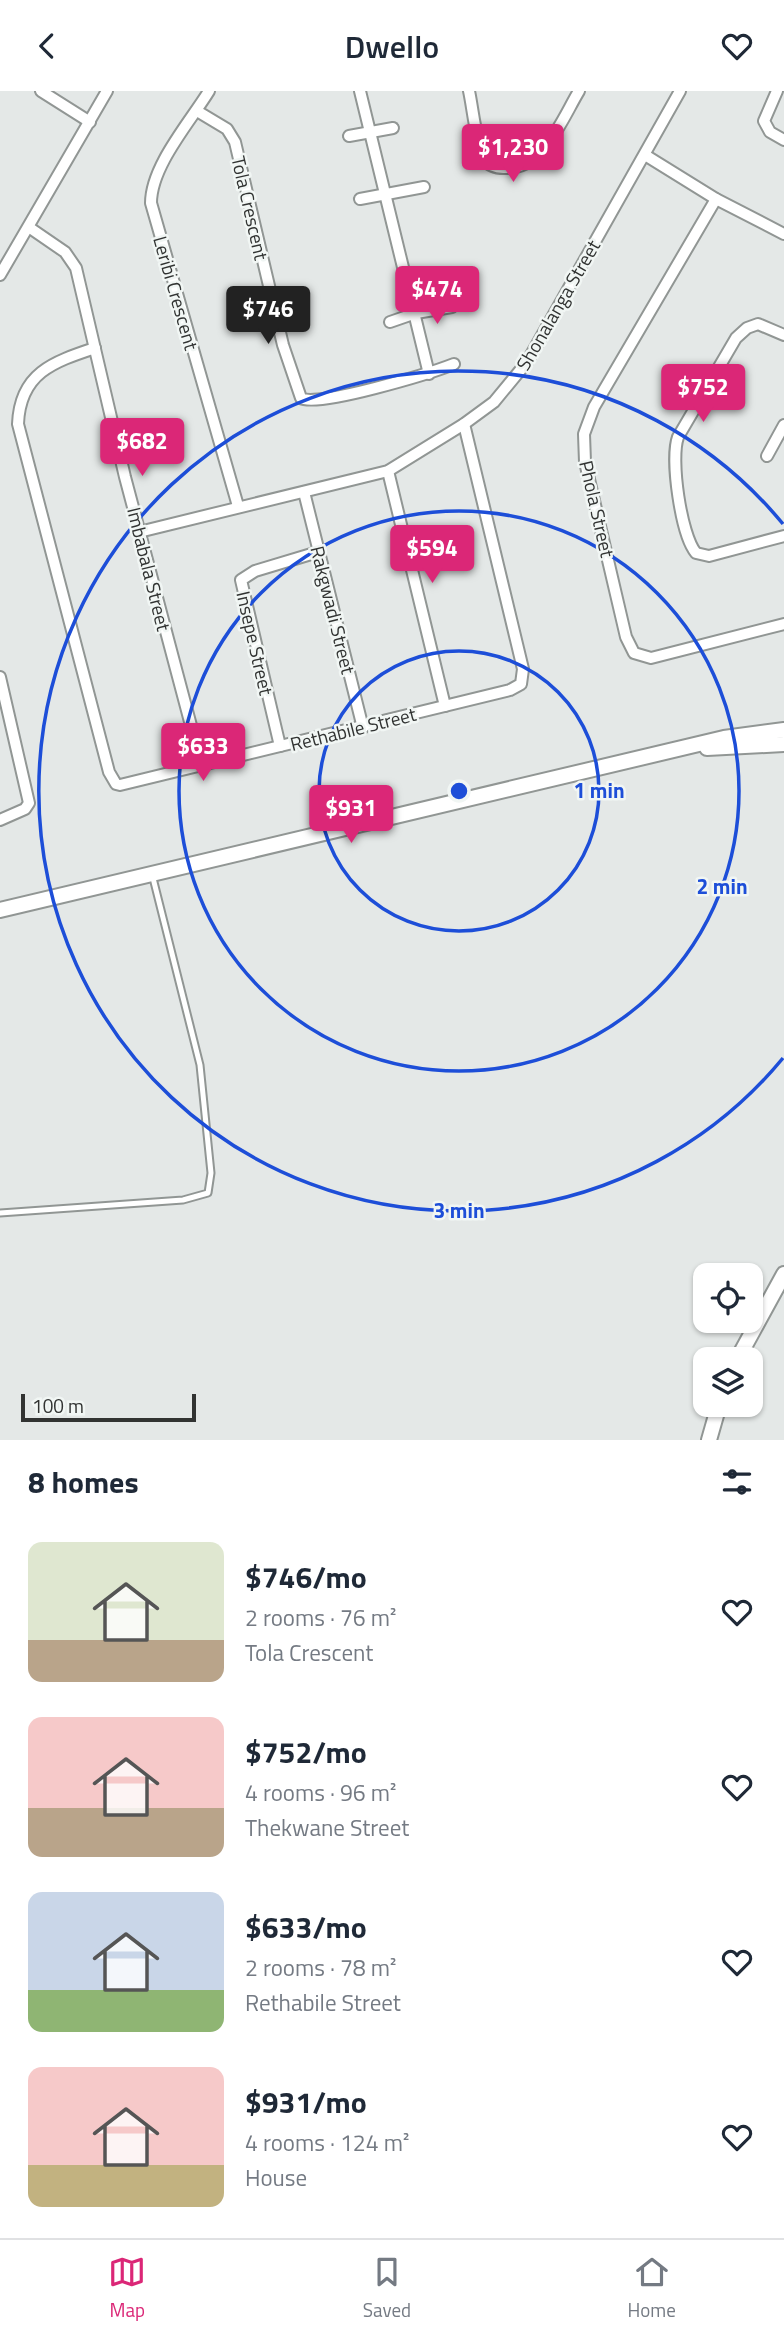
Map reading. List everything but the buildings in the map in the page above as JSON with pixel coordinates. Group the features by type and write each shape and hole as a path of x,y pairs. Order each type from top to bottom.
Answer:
{"main road":[{"path":"0,910 695,748 740,735 784,730"},
{"path":"695,748 784,744"},
{"path":"744,1347 784,1274"},
{"path":"709,1440 716,1417"}],"street":[{"path":"41,91 90,122"},
{"path":"0,275 30,228 107,91"},
{"name":"Leribi Crescent","path":"209,91 159,170 152,187 151,203 238,506"},
{"path":"360,91 429,374"},
{"path":"469,91 483,155 490,164 506,169 523,166 536,159 579,91"},
{"name":"Shonalanga Street","path":"139,531 388,471 494,402 527,362 680,91"},
{"path":"777,91 764,121 770,132 784,140"},
{"name":"Tola Crescent","path":"197,111 228,129 235,142 284,345 301,398 310,402 335,398 429,374 454,364"},
{"path":"349,136 393,128"},
{"path":"645,155 716,199 784,234"},
{"path":"360,199 424,187"},
{"name":"Phola Street","path":"716,199 594,407 584,434 584,462 626,637 634,653 651,658 784,624"},
{"name":"Imbabala Street","path":"30,228 65,252 73,261 139,531 202,767"},
{"path":"390,322 416,313 452,307"},
{"path":"784,335 758,324 747,328 736,338 678,437 674,455 686,531 696,553 709,556 784,536"},
{"name":"Rethabile Street","path":"95,348 43,369 22,398 18,424 113,781 124,785 363,728 510,690 521,684 524,677 464,424"},
{"path":"768,456 784,425"},
{"path":"388,471 445,706"},
{"name":"Rakgwadi Street","path":"303,492 363,728"},
{"name":"Insepe Street","path":"280,746 241,580 255,571 318,552"},
{"path":"0,677 29,803 25,809 0,820"}],"lane":[{"path":"0,1213 183,1201 205,1195 210,1188 212,1173 200,1065 152,874"}]}
